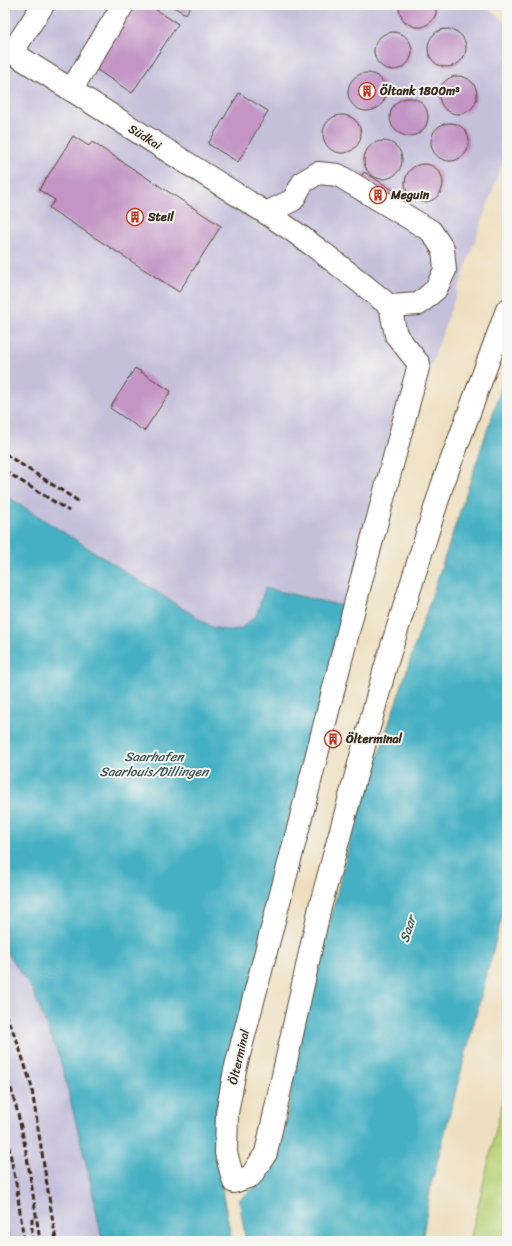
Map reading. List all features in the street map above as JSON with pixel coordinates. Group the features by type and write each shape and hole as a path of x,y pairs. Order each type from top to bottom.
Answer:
{"lane":[{"path":"8,50 43,5"},
{"path":"71,90 123,5"},
{"name":"Südkai","path":"8,50 286,226 340,266 390,306"},
{"path":"266,213 292,200 303,182 318,173 338,175 431,231 443,249 445,270 436,289 419,304 390,306"},
{"name":"Ölterminal","path":"390,306 396,335 419,364 360,585 235,1070 227,1113 226,1153 234,1182 251,1176 266,1153 320,907 386,666 442,486 507,310"}],"shaded area":[{"name":"Saarhafen Saarlouis/Dillingen","path":"5,5 483,5 507,23 507,149 347,607 154,1241 5,1241"}],"green space":[{"path":"507,1082 507,1241 470,1241"}],"water":[{"name":"Saar","path":"507,371 507,898 431,1185 422,1241 246,1241 239,1200 257,1185 272,1163 285,1127 301,1036 351,837"},
{"name":"Saarhafen Saarlouis/Dillingen","path":"5,495 212,627 225,630 240,629 256,616 265,588 347,607 218,1134 223,1195 232,1241 102,1241 89,1175 60,1059 32,989 5,950"}],"building":[{"path":"5,5 12,5 8,12 5,10"},
{"path":"135,5 149,5 178,24 132,93 94,68"},
{"path":"170,5 191,5 186,14"},
{"path":"399,5 436,5 436,14 433,20 428,24 422,27 415,27 404,22 399,11"},
{"name":"Öltank 1800m³","path":"447,29 457,32 463,38 466,48 463,58 457,64 447,67 437,64 431,58 428,48 431,38 437,32"},
{"name":"Öltank 1800m³","path":"393,32 403,35 409,41 412,51 409,61 403,67 393,70 383,67 377,61 374,51 377,41 383,35"},
{"name":"Öltank 1800m³","path":"367,73 377,76 383,82 386,92 383,102 377,108 367,111 357,108 351,102 348,92 351,82 357,76"},
{"name":"Öltank 1800m³","path":"458,76 468,79 474,85 477,95 474,105 468,111 458,114 448,111 442,105 439,95 442,85 448,79"},
{"path":"239,93 268,111 238,162 208,144"},
{"name":"Öltank 1800m³","path":"409,98 419,101 425,107 428,117 425,127 419,133 409,136 399,133 393,127 390,117 393,107 399,101"},
{"name":"Öltank 1800m³","path":"342,115 352,118 358,124 361,134 358,144 352,150 342,153 332,150 326,144 323,134 326,124 332,118"},
{"name":"Öltank 1800m³","path":"450,123 460,126 466,132 469,142 466,152 460,158 450,161 440,158 434,152 431,142 434,132 440,126"},
{"name":"Steil","path":"73,136 89,146 92,142 221,226 179,292 49,208 55,200 39,190"},
{"path":"383,141 393,144 399,150 402,160 399,170 393,176 383,179 373,176 367,170 364,160 367,150 373,144"},
{"path":"424,164 434,167 440,173 443,183 440,193 434,199 424,202 414,199 408,193 405,183 408,173 414,167"},
{"name":"Meguin","path":"364,172 406,198 393,218 351,192"},
{"path":"135,368 171,391 144,431 110,408"},
{"name":"Ölterminal","path":"331,731 340,734 335,748 326,745"}],"railway":[{"path":"5,454 78,501"},
{"path":"5,471 69,511"},
{"path":"5,1014 16,1038 31,1084 56,1241"},
{"path":"5,1071 18,1113 40,1241"},
{"path":"5,1128 16,1183 24,1241"},
{"path":"32,1218 32,1241"}],"place":[{"name":"Öltank 1800m³","path":"367,91"},
{"name":"Meguin","path":"378,195"},
{"name":"Steil","path":"135,217"},
{"name":"Ölterminal","path":"333,739"}]}
